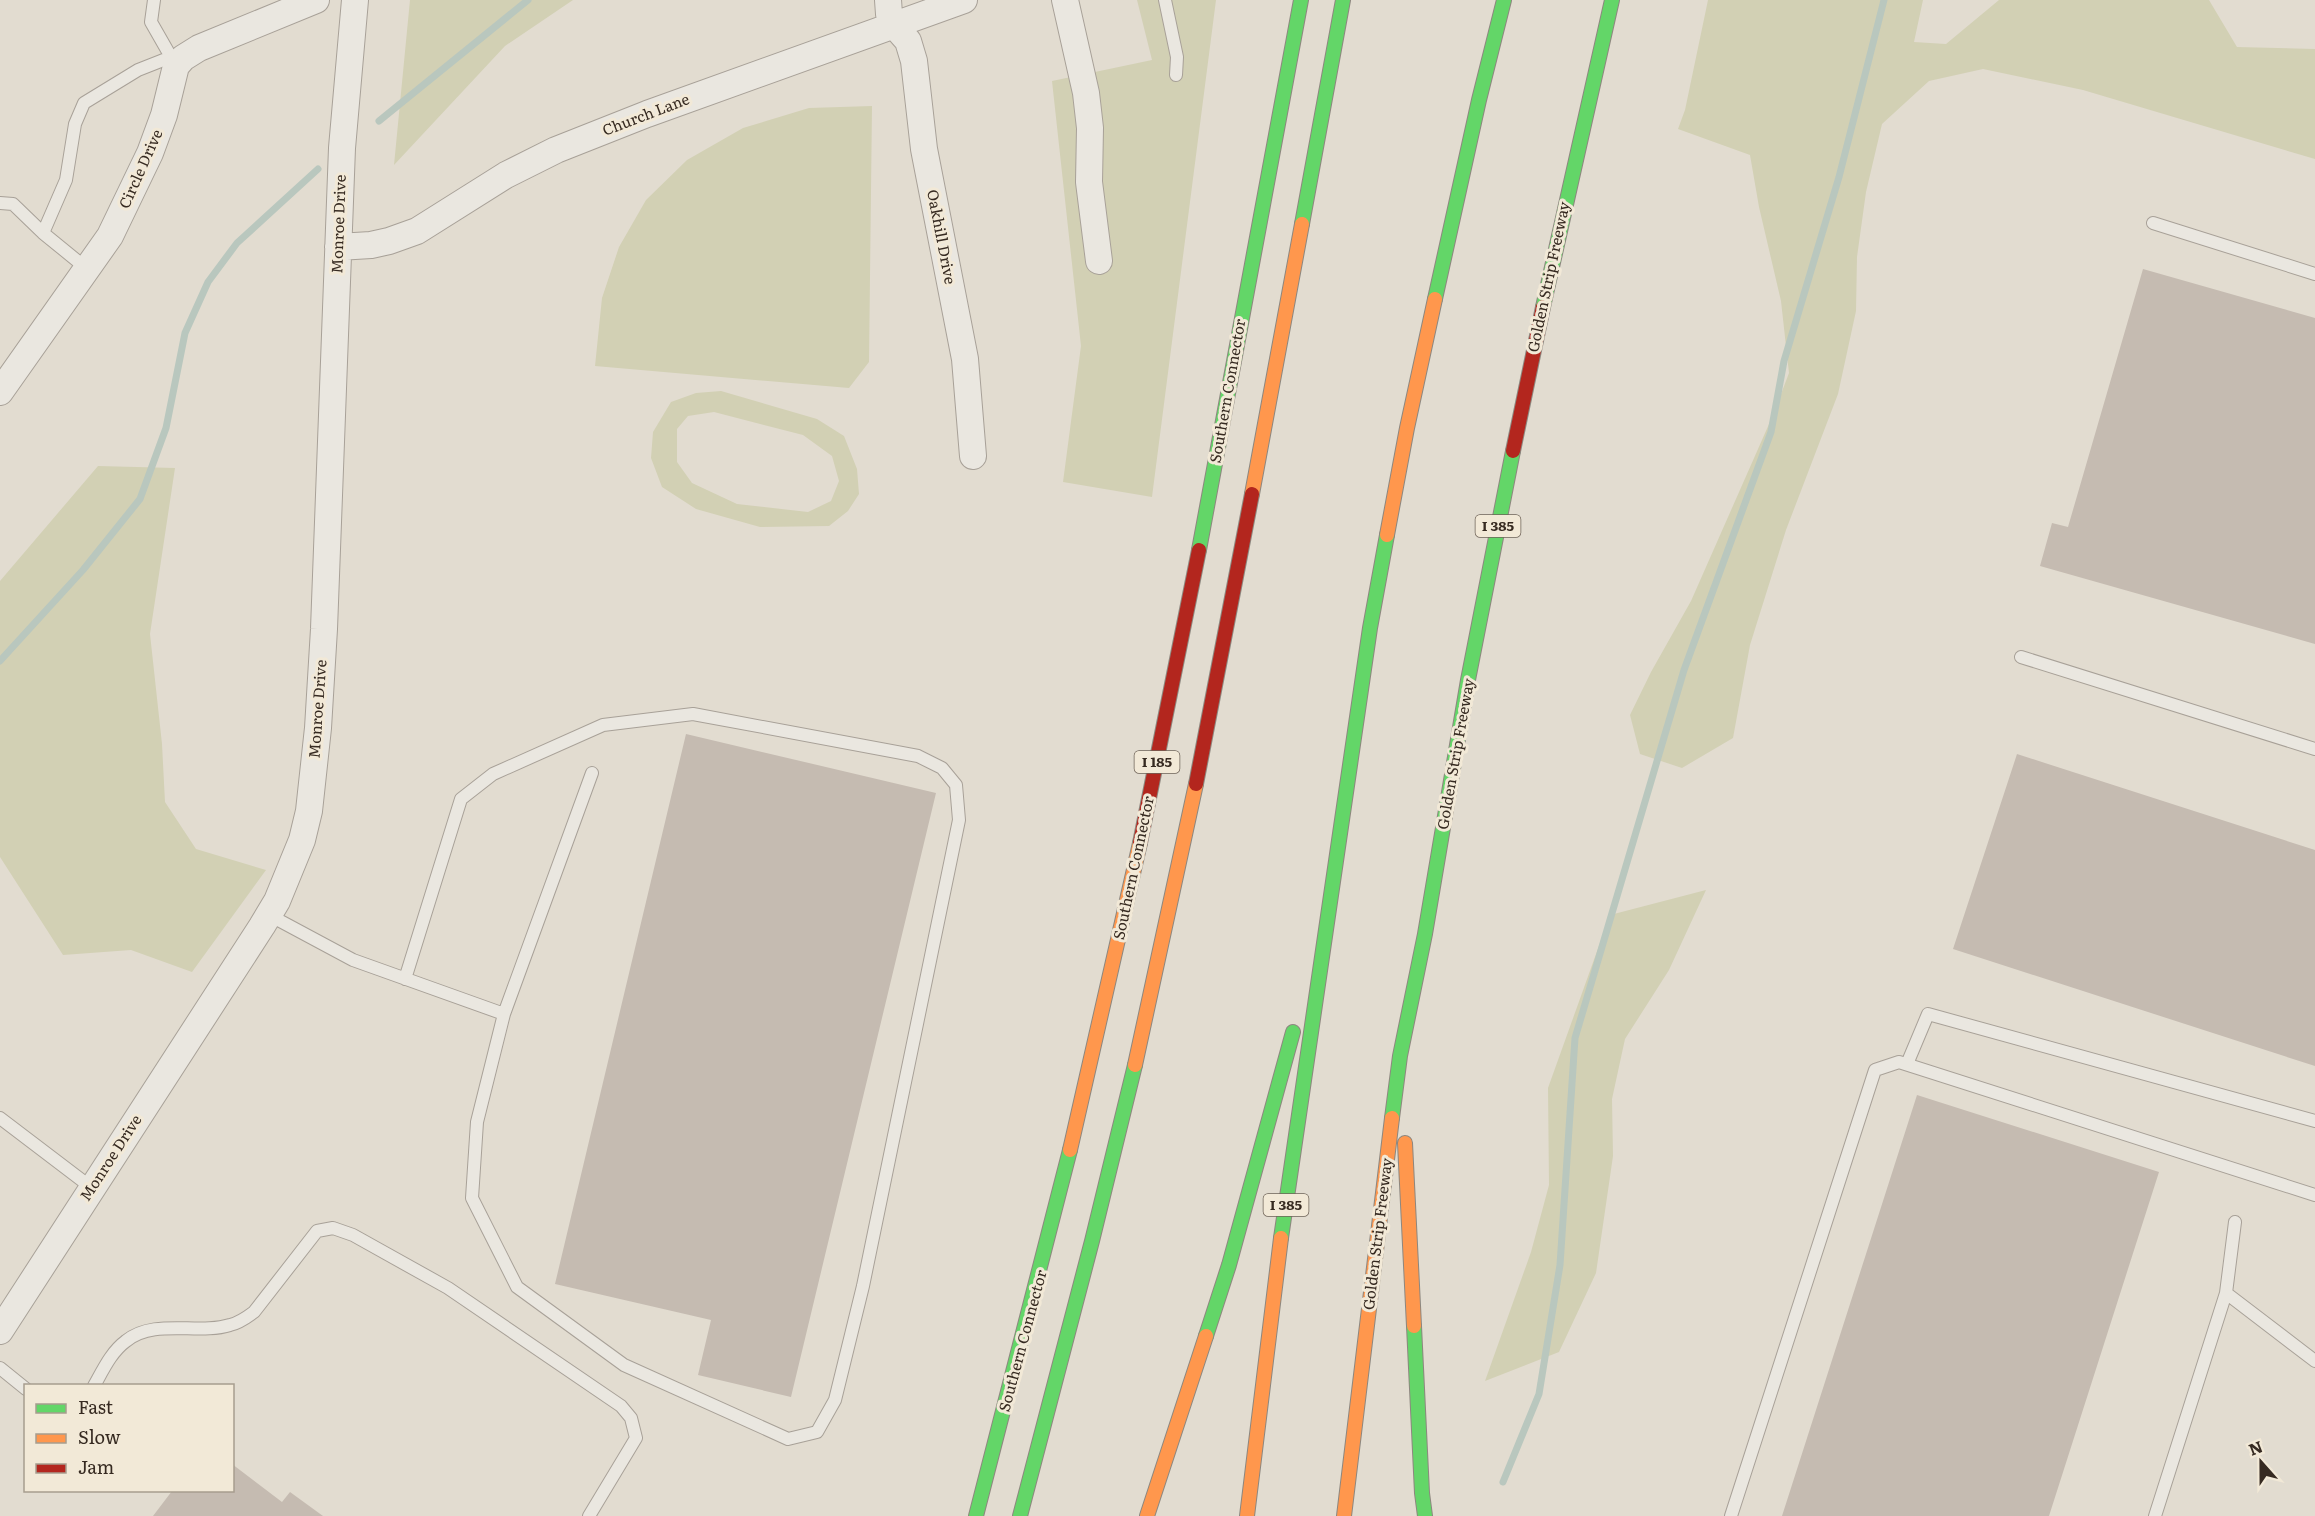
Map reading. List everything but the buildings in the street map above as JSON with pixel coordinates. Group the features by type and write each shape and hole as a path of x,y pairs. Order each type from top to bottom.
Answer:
{"highway":[{"name":"Southern Connector","path":"976,1516 1054,1220 1137,860 1187,616 1300,0"},
{"name":"I 185","path":"1020,1516 1074,1310 1158,964 1207,726 1343,0"},
{"name":"I 385","path":"1247,1516 1276,1269 1370,628 1407,428 1479,100 1504,0"},
{"name":"Golden Strip Freeway","path":"1344,1516 1400,1056 1425,934 1468,680 1525,388 1612,0"},
{"path":"1303,995 1330,894"},
{"path":"1147,1516 1229,1265 1297,1018"},
{"path":"1400,1056 1425,1516"}],"street":[{"path":"174,62 272,9 316,0"},
{"name":"Monroe Drive","path":"0,1332 269,915 290,873 302,840 309,811 318,728 324,629 342,148 355,0"},
{"name":"Church Lane","path":"338,247 371,245 417,231 506,175 556,150 890,12 964,0"},
{"path":"1065,0 1086,93 1090,128 1089,182 1099,261"},
{"name":"Oakhill Drive","path":"890,12 908,41 914,61 924,148 965,359 973,456"},
{"name":"Circle Drive","path":"0,392 110,236 150,153 164,115 174,62"}],"lane":[{"path":"43,233 66,180 75,124 84,103 138,70 174,62 151,22 154,0"},
{"path":"1165,0 1177,57 1176,75"},
{"path":"0,203 13,204 43,233 86,268"},
{"path":"2153,223 2315,274"},
{"path":"2020,657 2315,749"},
{"path":"405,979 462,800 493,774 603,725 693,714 918,756 942,768 956,785 958,820 863,1286 835,1400 817,1432 788,1439 624,1365 517,1287 472,1198 477,1122 504,1014 592,773"},
{"path":"269,915 353,960 504,1014"},
{"path":"1907,1064 1928,1014 2315,1121"},
{"path":"1731,1516 1875,1070 1899,1062 1907,1064 2315,1195"},
{"path":"0,1118 92,1188"},
{"path":"2155,1516 2226,1293 2235,1221"},
{"path":"95,1384 111,1356 127,1339 150,1330 228,1326 243,1320 254,1312 317,1231 333,1228 353,1235 448,1288 621,1406 631,1419 636,1438 589,1516"},
{"path":"2226,1293 2315,1361"},
{"path":"0,1368 24,1387"}],"shaded area":[{"path":"410,0 573,0 505,46 394,165"},
{"path":"1137,0 1216,0 1152,497 1063,482 1081,346 1052,81 1152,60"},
{"path":"1708,0 1923,0 1914,42 1946,44 1999,0 2209,0 2237,47 2315,49 2315,159 2083,90 1983,69 1929,81 1882,124 1866,192 1857,257 1856,311 1838,394 1786,530 1750,645 1733,738 1682,768 1640,754 1630,715 1691,601 1773,415 1789,373 1781,301 1759,207 1750,155 1678,129 1685,110"},
{"path":"872,106 869,362 849,388 595,366 602,298 619,247 646,200 687,160 743,128 809,108"},
{"path":"721,391 817,419 844,436 857,469 859,494 848,511 829,526 760,527 696,509 662,487 651,458 653,432 671,402 696,393","holes":["714,412 803,435 832,456 839,481 831,501 808,512 737,504 692,483 677,462 677,429 688,416"]},
{"path":"98,466 175,468 150,634 162,744 165,802 196,849 266,870 192,972 131,950 63,955 0,857 0,581"},
{"path":"1706,890 1669,970 1625,1039 1612,1099 1613,1156 1596,1273 1559,1352 1485,1381 1531,1252 1549,1185 1548,1088 1610,915"}],"waterway":[{"path":"379,121 528,0"},
{"path":"1503,1482 1539,1394 1560,1265 1575,1038 1684,670 1771,432 1784,361 1839,177 1884,0"},
{"path":"0,661 83,570 140,499 166,428 185,333 208,282 237,243 318,169"}],"traffic: fast":[{"path":"1199,550 1301,0"},
{"path":"1302,224 1343,0"},
{"path":"1435,299 1479,100 1504,0"},
{"path":"1543,307 1612,0"},
{"path":"1392,1118 1400,1056 1425,934 1468,680 1513,451"},
{"path":"1281,1238 1370,628 1387,535"},
{"path":"1206,1336 1229,1265 1293,1032"},
{"path":"1020,1516 1092,1241 1135,1065"},
{"path":"976,1516 1070,1150"},
{"path":"1414,1326 1425,1516"}],"traffic: slow":[{"path":"1252,494 1302,224"},
{"path":"1387,535 1435,299"},
{"path":"1135,1065 1196,784"},
{"path":"1070,1150 1140,843"},
{"path":"1344,1516 1392,1118"},
{"path":"1405,1143 1414,1326"},
{"path":"1247,1516 1281,1238"},
{"path":"1147,1516 1206,1336"}],"traffic: jam":[{"path":"1513,451 1543,307"},
{"path":"1196,784 1252,494"},
{"path":"1140,843 1199,550"}]}
